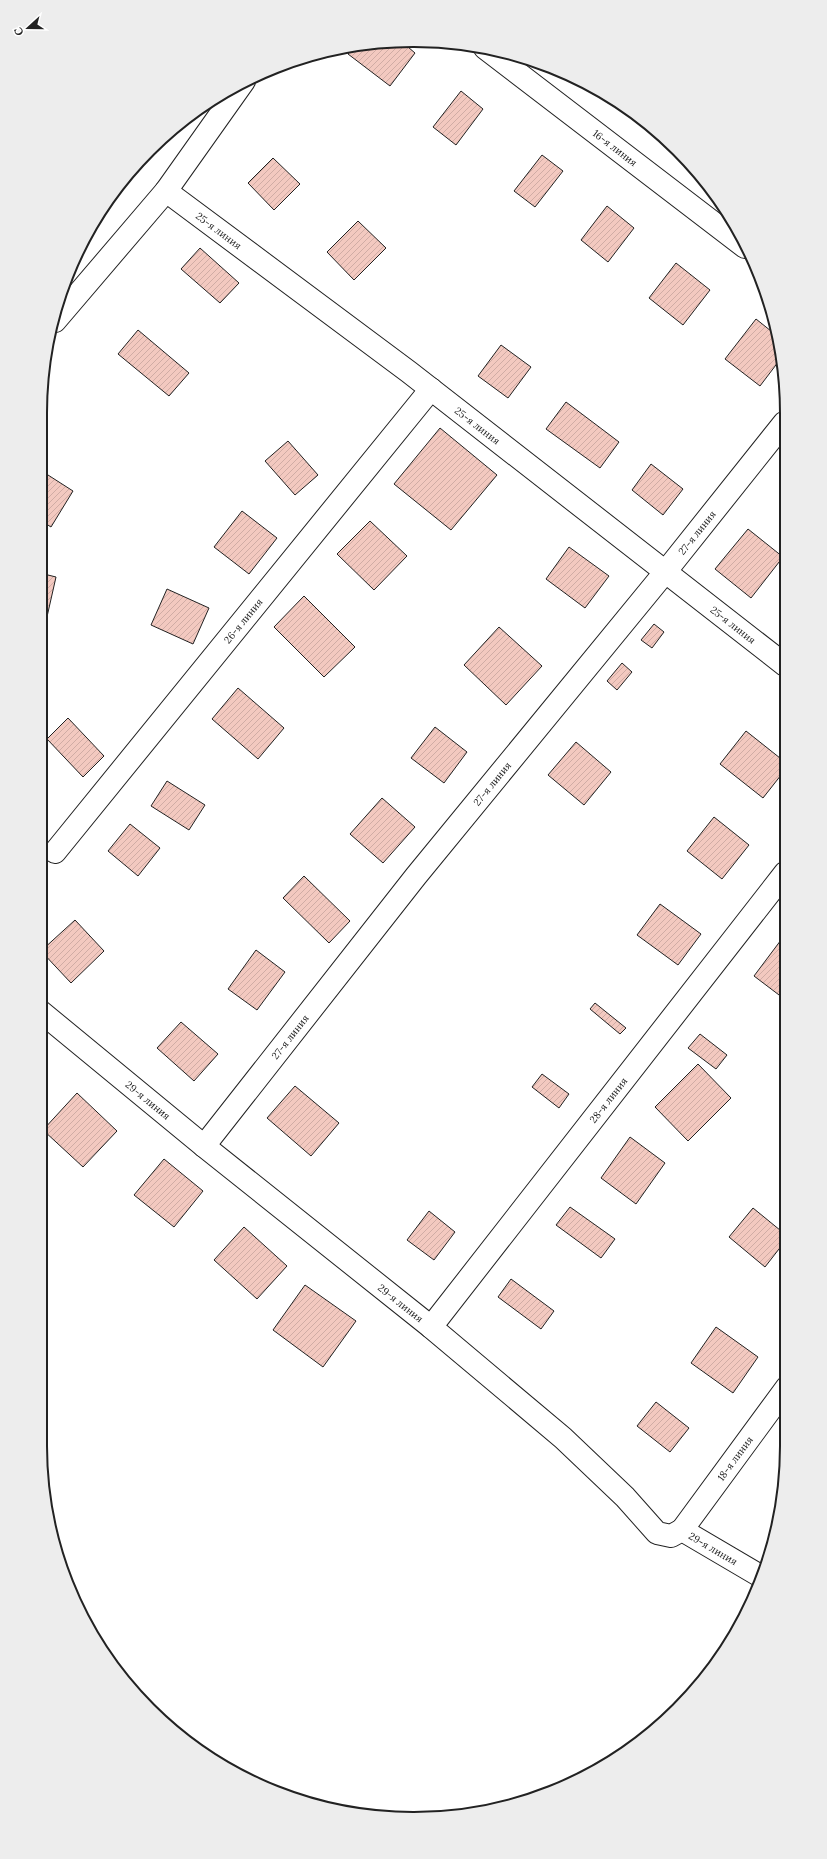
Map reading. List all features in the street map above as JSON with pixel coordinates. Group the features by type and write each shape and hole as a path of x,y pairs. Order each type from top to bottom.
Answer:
{"street":[{"name":"16-я линия","path":"496,56 737,242"},
{"path":"60,315 166,191 235,93"},
{"name":"25-я линия","path":"166,191 431,390 780,661"},
{"name":"26-я линия","path":"55,852 431,390"},
{"name":"27-я линия","path":"204,1146 416,876 666,571 780,428"},
{"name":"28-я линия","path":"431,1328 780,879"},
{"name":"29-я линия","path":"47,1017 204,1146 431,1328 563,1438 625,1497 657,1533 671,1536 682,1530 757,1574"},
{"name":"18-я линия","path":"682,1530 780,1397"}],"building":[{"path":"408,47 415,53 390,86 348,54 366,50"},
{"path":"461,91 483,109 456,145 433,127"},
{"path":"542,155 563,171 535,207 514,191"},
{"path":"273,158 300,184 274,210 248,183"},
{"path":"607,206 634,228 608,262 581,240"},
{"path":"358,221 386,248 354,280 327,252"},
{"path":"200,248 239,283 220,303 181,269"},
{"path":"676,263 710,290 683,325 649,298"},
{"path":"756,319 771,331 777,364 760,386 725,359"},
{"path":"138,330 189,373 169,396 118,354"},
{"path":"501,345 531,367 508,398 478,376"},
{"path":"566,402 619,442 600,468 546,429"},
{"path":"440,428 497,475 451,530 394,484"},
{"path":"288,441 318,475 295,495 265,461"},
{"path":"651,464 683,489 663,515 632,490"},
{"path":"48,475 73,491 51,527 47,524"},
{"path":"242,511 277,538 249,574 214,547"},
{"path":"370,521 407,556 374,590 337,554"},
{"path":"748,529 780,555 780,561 751,598 715,569"},
{"path":"569,547 609,576 585,608 546,579"},
{"path":"47,575 56,577 47,617"},
{"path":"167,589 209,608 193,644 151,625"},
{"path":"304,596 355,647 324,677 274,627"},
{"path":"654,624 664,632 652,648 641,640"},
{"path":"499,627 542,666 506,705 464,665"},
{"path":"622,663 632,672 617,690 607,681"},
{"path":"238,688 284,728 258,759 212,719"},
{"path":"68,718 104,756 83,777 47,739"},
{"path":"435,727 467,752 444,783 411,758"},
{"path":"746,731 780,758 780,776 763,798 720,764"},
{"path":"576,742 611,772 584,805 548,775"},
{"path":"167,781 205,805 189,830 151,806"},
{"path":"382,798 415,827 383,863 350,834"},
{"path":"714,817 749,845 722,879 687,851"},
{"path":"130,824 160,848 138,876 108,851"},
{"path":"304,876 350,921 329,943 283,898"},
{"path":"660,904 701,934 678,965 637,935"},
{"path":"75,920 104,951 71,983 47,957 47,946"},
{"path":"780,941 780,996 754,976"},
{"path":"256,950 285,972 257,1010 228,989"},
{"path":"595,1003 626,1028 620,1034 590,1009"},
{"path":"181,1022 218,1054 194,1081 157,1048"},
{"path":"700,1034 727,1055 716,1069 688,1048"},
{"path":"698,1064 731,1098 688,1141 655,1107"},
{"path":"542,1074 569,1094 559,1108 532,1087"},
{"path":"295,1086 339,1123 311,1156 267,1118"},
{"path":"77,1093 117,1131 83,1167 47,1134 47,1126"},
{"path":"630,1137 665,1163 636,1204 601,1178"},
{"path":"164,1159 203,1191 174,1227 134,1195"},
{"path":"570,1207 615,1239 601,1258 556,1225"},
{"path":"753,1208 780,1230 780,1248 765,1267 729,1237"},
{"path":"429,1211 455,1232 434,1260 407,1240"},
{"path":"244,1227 287,1266 257,1299 214,1260"},
{"path":"511,1279 554,1311 541,1329 498,1297"},
{"path":"305,1285 356,1321 323,1367 273,1330"},
{"path":"716,1327 758,1357 733,1393 691,1363"},
{"path":"656,1402 689,1428 670,1452 637,1426"}]}
